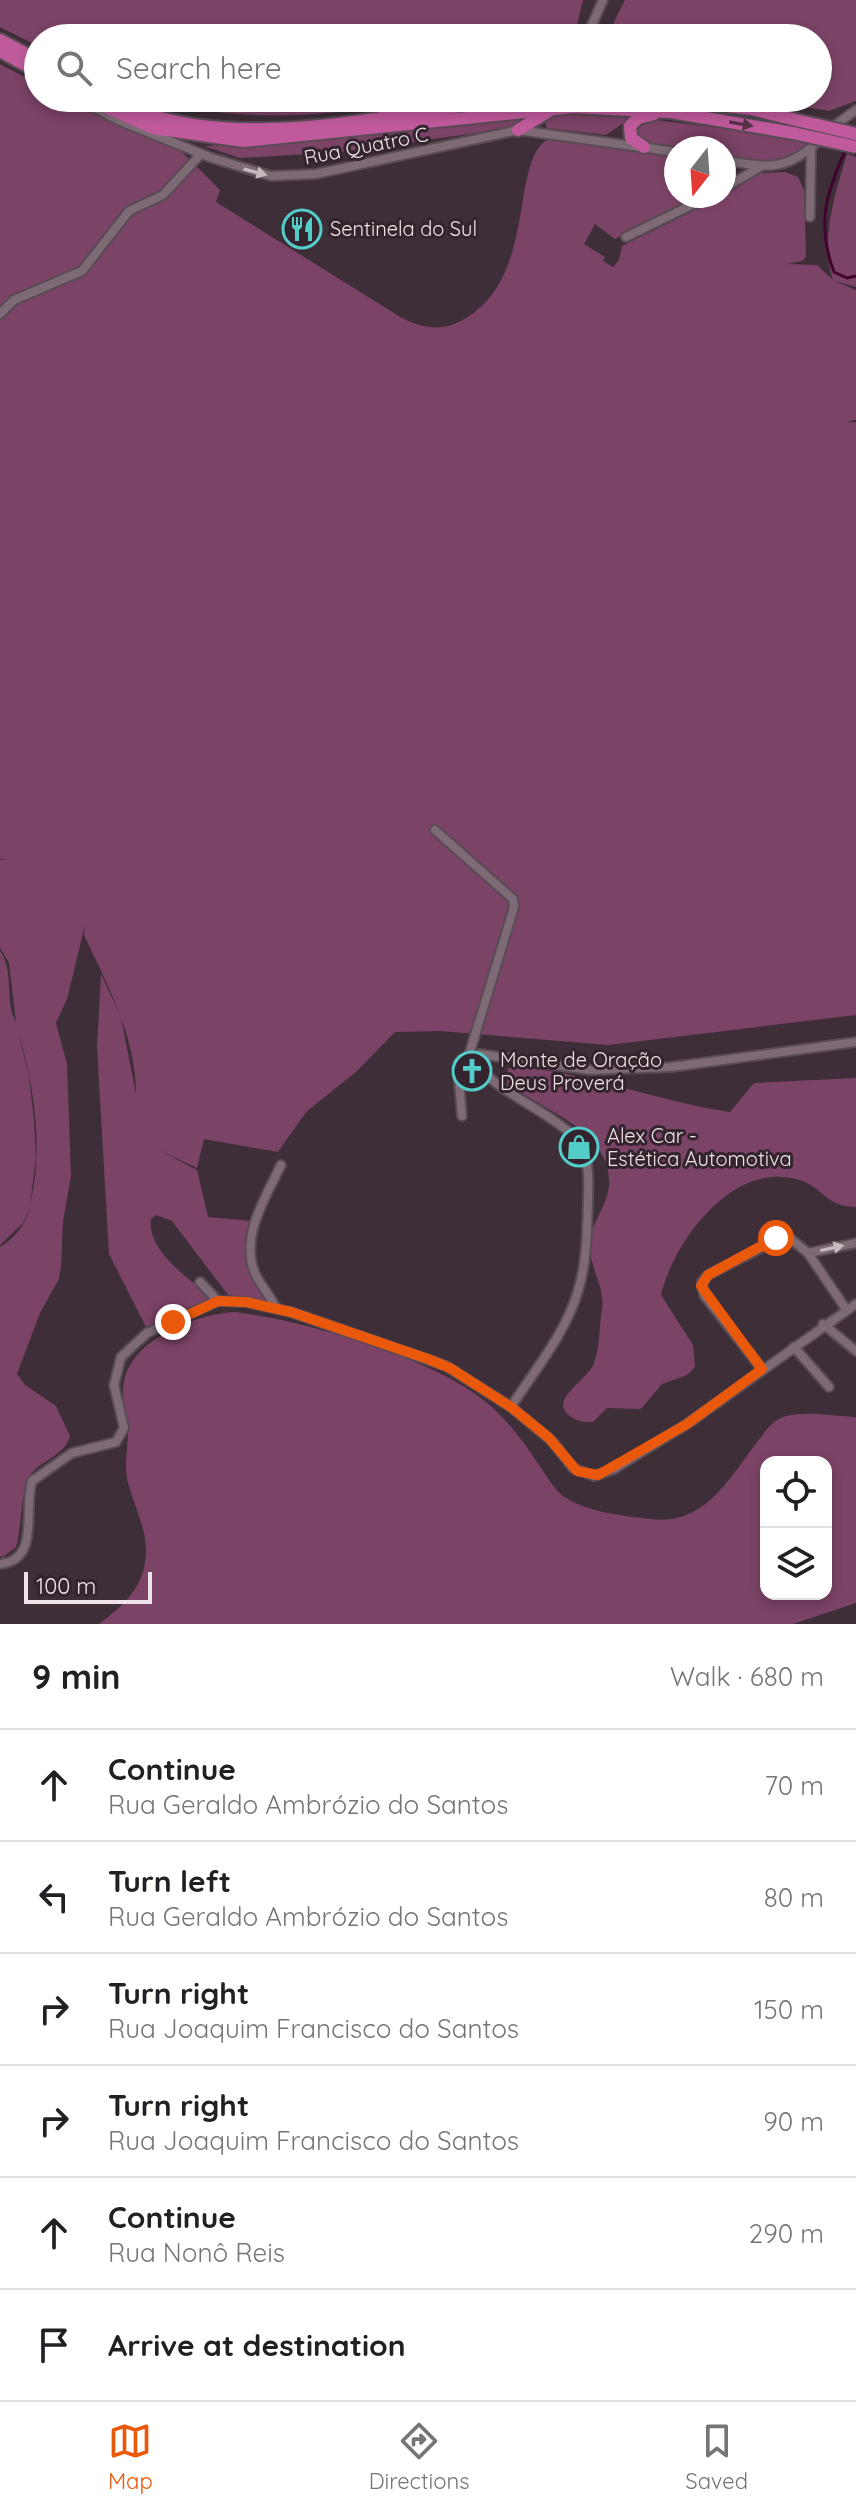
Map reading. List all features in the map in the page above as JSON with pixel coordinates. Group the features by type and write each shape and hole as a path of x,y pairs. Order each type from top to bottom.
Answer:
{"highway":[{"path":"0,40 24,53"},
{"path":"0,53 24,66"},
{"path":"117,112 153,128 244,141 321,136 514,112"},
{"path":"147,112 172,121 251,129 396,112"},
{"path":"518,130 546,112"},
{"path":"644,147 631,138 631,123 645,115 671,112 856,134"},
{"path":"759,112 856,147"}],"street":[{"path":"592,24 603,0"},
{"path":"736,162 760,167 793,162 856,110"},
{"name":"Rua Quatro C","path":"102,112 212,158 271,176 316,174 518,130 664,150"},
{"path":"810,217 811,149"},
{"path":"0,314 14,300 82,271 129,211 163,195 199,156"},
{"path":"736,181 760,167"},
{"path":"626,237 685,208"},
{"path":"435,830 513,899 514,907 469,1055"},
{"path":"462,1116 458,1069 461,1060 469,1055 495,1055 590,1070 708,1064 856,1042"},
{"path":"469,1055 482,1071 569,1132 584,1148 587,1160 588,1227 578,1292 558,1333 511,1407"},
{"path":"276,1308 255,1274 250,1249 257,1215 281,1165"},
{"path":"762,1369 704,1295 702,1282 708,1275 781,1235 794,1239 808,1253 846,1309"},
{"path":"808,1253 856,1243"},
{"path":"200,1282 218,1301"},
{"path":"0,1564 16,1558 26,1545 32,1481 72,1453 113,1444 121,1436 123,1424 114,1385 121,1357 147,1333 218,1301 276,1308 438,1363 511,1407 548,1437 573,1468 598,1475 664,1438 823,1324 856,1304"},
{"path":"823,1324 856,1351"},
{"path":"794,1347 829,1387"}],"shaded area":[{"path":"0,0 583,0 577,24 24,24 24,39 0,27"},
{"path":"625,0 856,0 856,101 832,110 832,24 613,24"},
{"path":"0,64 24,77 24,112 94,112 178,148 220,190 216,202 402,318 434,327 450,325 466,318 489,299 504,275 513,248 529,170 536,151 548,139 664,156 664,208 677,208 615,239 595,224 584,244 605,257 603,261 613,267 619,260 622,246 700,208 736,208 736,188 760,173 785,172 798,177 804,190 806,256 803,261 787,264 817,265 833,280 828,249 831,217 847,154 856,157 856,287 834,281 856,290 856,420 846,422 856,422 856,1015 608,1045 440,1031 395,1032 357,1071 306,1112 278,1152 204,1139 197,1168 159,1150 197,1170 208,1217 252,1221 248,1246 270,1303 228,1295 172,1221 156,1215 151,1219 152,1231 163,1254 214,1300 147,1329 109,1254 97,1047 101,974 120,1014 84,935 85,925 67,999 56,1023 67,1064 71,1176 63,1221 61,1266 59,1279 40,1313 17,1374 25,1385 56,1406 70,1436 61,1450 36,1469 27,1482 16,1547 3,1557 0,1556 0,1247 19,1231 25,1221 30,1209 23,1223 0,1245 0,951 5,959 12,1014 16,1022 9,963 0,948 0,860 7,860 0,859","holes":["121,1019 126,1032 136,1094","18,1030 29,1073 37,1139 36,1161 34,1183 30,1205 36,1158 34,1120 29,1077"]},
{"path":"217,112 346,112 298,115"},
{"path":"538,112 505,129 341,152 240,158 204,146 299,142"},
{"path":"555,114 631,118 606,135 547,128 545,121"},
{"path":"649,119 812,140 792,155 760,160 736,157 736,136 664,136 664,146 639,136 638,129"},
{"path":"514,1066 569,1075 730,1112 754,1083 856,1078 856,1207 830,1200 812,1186 796,1179 772,1177 750,1182 729,1194 709,1210 693,1230 668,1274 661,1295 693,1345 695,1367 687,1375 662,1384 641,1409 607,1408 593,1422 575,1419 564,1410 563,1403 591,1369 597,1350 602,1300 591,1260 590,1243 608,1194 607,1167 600,1150 587,1136 507,1082 508,1069"},
{"path":"235,1312 296,1324 366,1344 433,1370 486,1402 500,1415 563,1496 593,1510 617,1515 670,1519 700,1507 725,1484 768,1428 783,1417 810,1414 856,1417 856,1603 793,1624 99,1624 132,1593 141,1577 146,1557 144,1536 126,1473 128,1431 123,1391 125,1377 142,1350 155,1339 203,1317"}],"waterway":[{"path":"847,147 829,194 825,239 834,272 847,278 856,276"}],"place":[{"name":"Sentinela do Sul","path":"302,229"},
{"name":"Monte de Oração Deus Proverá","path":"472,1071"},
{"name":"Alex Car - Estética Automotiva","path":"579,1147"}],"route":[{"path":"173,1322 218,1301 246,1302 291,1312 428,1359 450,1368 511,1407 548,1437 566,1462 577,1471 598,1475 614,1469 687,1424 762,1369 704,1295 701,1286 708,1275 776,1238"}]}
